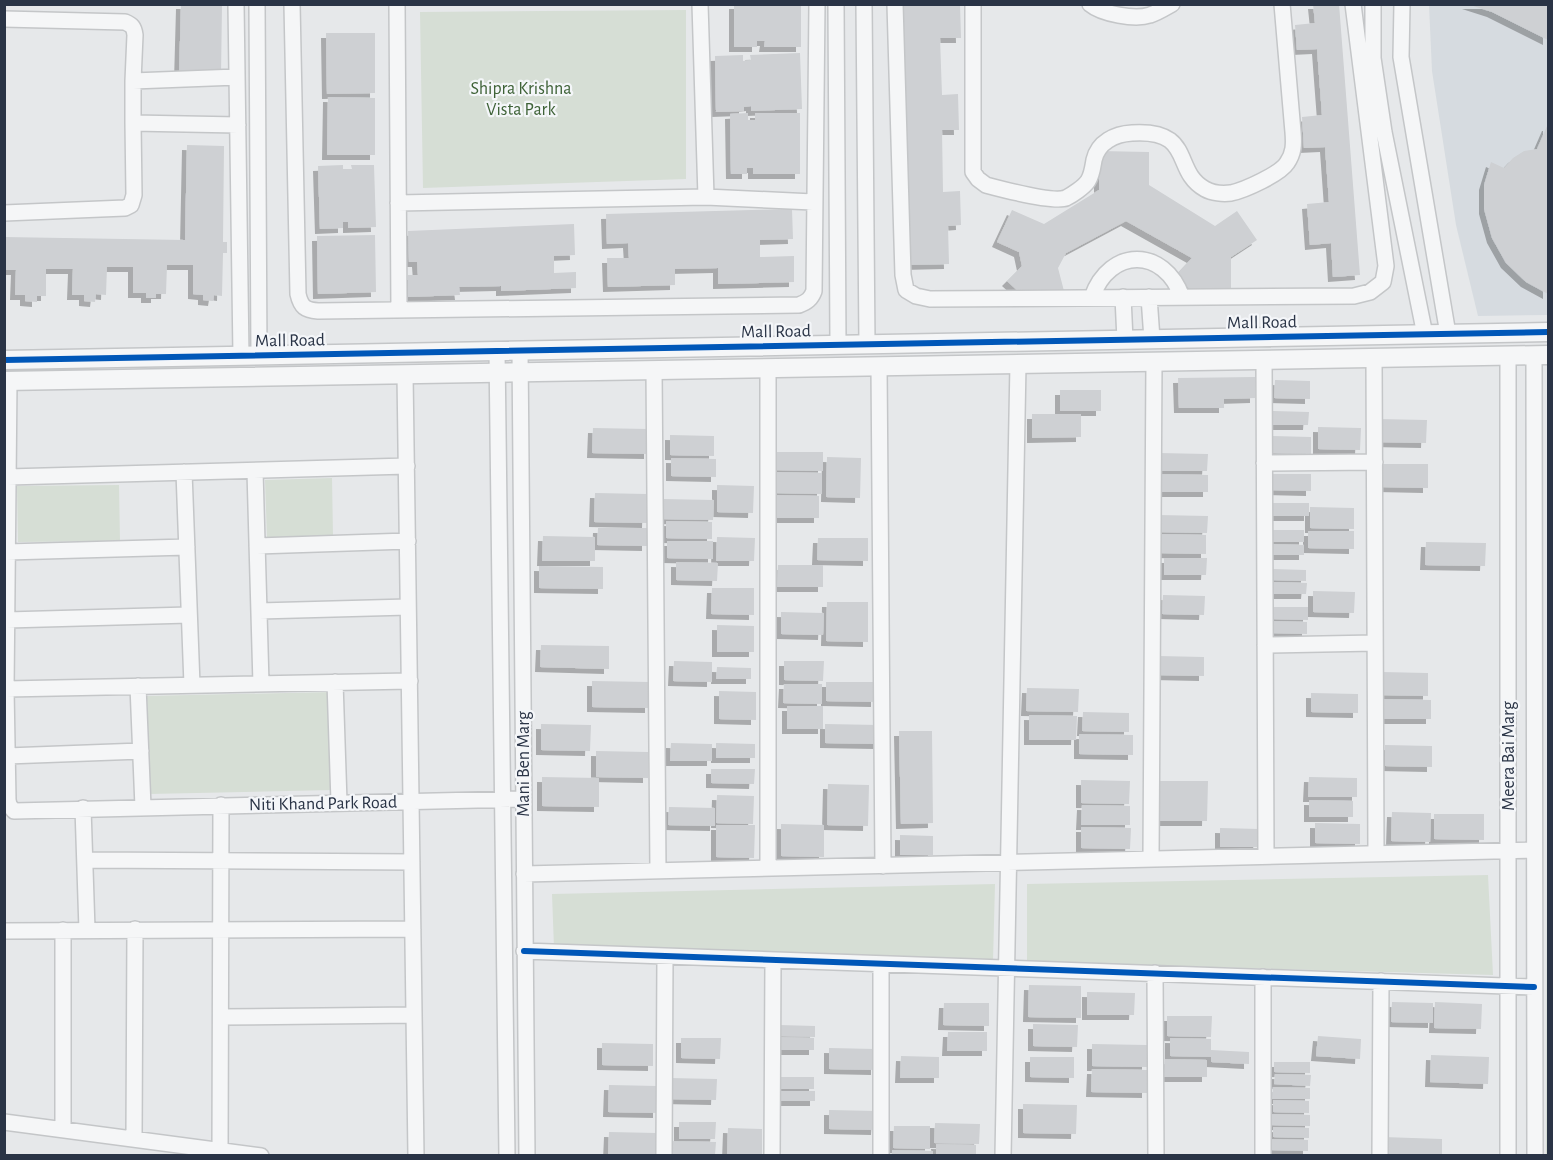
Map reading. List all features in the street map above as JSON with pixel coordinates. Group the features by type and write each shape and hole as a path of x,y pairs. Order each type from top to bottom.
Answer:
{"street":[{"path":"236,4 238,125 250,356"},
{"path":"250,356 257,4"},
{"path":"292,4 298,294 300,304 306,310 318,311 799,305 806,303 814,291 813,202 817,4"},
{"path":"397,4 399,310"},
{"path":"700,4 706,197"},
{"path":"836,4 838,345"},
{"path":"864,4 867,344"},
{"path":"895,4 903,264 906,290 916,296 930,298 1354,296 1370,292 1383,282 1386,266 1353,4"},
{"path":"973,4 974,172 978,179 986,185 1052,200 1066,198 1088,182 1099,147 1112,137 1132,133 1169,139 1181,153 1195,182 1206,190 1232,193 1273,175 1285,166 1293,154 1293,132 1282,4"},
{"path":"1090,4 1096,10 1136,16 1149,16 1172,4"},
{"path":"1373,4 1373,58 1384,132 1425,334"},
{"path":"1402,4 1401,57 1448,334"},
{"path":"4,20 125,22 131,24 135,35 134,195 131,205 124,208 4,213"},
{"path":"133,81 237,77"},
{"path":"133,123 238,125"},
{"path":"398,203 706,197 813,202"},
{"path":"1092,297 1098,282 1108,270 1122,262 1137,259 1153,262 1167,270 1177,282 1182,297"},
{"path":"1123,297 1125,340"},
{"path":"1149,297 1152,339"},
{"name":"Mall Road","path":"4,360 1548,332"},
{"name":"Mani Ben Marg","path":"520,350 527,1155"},
{"name":"Mani Ben Marg","path":"497,351 507,1155"},
{"name":"Mall Road","path":"7,381 1541,355"},
{"name":"Meera Bai Marg","path":"1535,1155 1534,850 1541,355"},
{"name":"Meera Bai Marg","path":"1508,356 1508,1155"},
{"path":"1374,358 1376,854"},
{"path":"1264,360 1266,856"},
{"path":"1151,859 1154,361"},
{"path":"1003,1155 1018,364"},
{"path":"879,366 883,866"},
{"path":"768,368 768,868"},
{"path":"654,370 658,871"},
{"name":"Niti Khand Park Road","path":"7,381 7,756 8,800 14,811 411,801 405,374"},
{"path":"1264,463 1375,462"},
{"path":"8,477 406,466"},
{"path":"255,471 261,684"},
{"path":"184,472 192,685"},
{"path":"257,546 408,541"},
{"path":"7,552 187,547"},
{"path":"259,611 408,607"},
{"path":"6,620 189,615"},
{"path":"1265,645 1376,643"},
{"path":"6,689 410,681"},
{"path":"335,682 339,802"},
{"path":"138,686 142,807"},
{"path":"7,756 141,752"},
{"path":"417,1155 411,801 524,799"},
{"path":"221,805 221,1153"},
{"path":"83,808 87,930"},
{"path":"524,874 1534,850"},
{"path":"85,860 412,862"},
{"path":"4,931 413,929"},
{"path":"63,930 63,1130"},
{"path":"134,1139 135,930"},
{"path":"525,951 1534,987"},
{"path":"664,956 664,1155"},
{"path":"772,1155 773,960"},
{"path":"881,964 881,1155"},
{"path":"1155,973 1156,1155"},
{"path":"1263,977 1263,1155"},
{"path":"1380,1155 1381,981"},
{"path":"221,1017 414,1015"},
{"path":"4,1122 221,1153 261,1155"}],"shaded area":[{"path":"1429,5 1548,5 1548,315 1478,316 1456,225 1432,71"}],"green space":[{"name":"Shipra Krishna Vista Park","path":"686,10 686,179 423,188 420,12"},
{"path":"1548,454 1548,1155 1546,1156 1546,1155"},
{"path":"332,478 333,536 267,538 265,480"},
{"path":"119,485 120,541 18,542 17,486"},
{"path":"330,692 333,790 149,794 147,696"},
{"path":"1488,875 1493,975 1027,962 1027,884"},
{"path":"995,884 993,961 554,948 552,894"}],"building":[{"path":"181,4 222,4 221,76 179,76"},
{"path":"734,4 801,4 801,47 764,47 765,41 757,41 757,47 734,47"},
{"path":"902,4 960,4 961,38 940,38 942,95 958,94 959,130 942,130 943,192 960,191 961,225 948,226 949,264 908,265"},
{"path":"1313,4 1339,4 1360,275 1333,277 1331,243 1310,245 1307,204 1329,202 1325,147 1304,148 1302,117 1322,115 1317,49 1297,50 1295,25 1315,23"},
{"path":"1467,4 1548,4 1548,40 1492,12"},
{"path":"326,33 375,33 375,93 327,94"},
{"path":"800,53 802,109 751,111 751,106 744,107 744,111 716,112 715,56 743,55 743,61 751,60 750,55"},
{"path":"328,97 375,98 375,155 327,155"},
{"path":"748,113 748,120 755,120 755,113 800,113 800,174 753,174 753,168 747,168 747,174 731,174 730,114"},
{"path":"1547,126 1548,294 1526,282 1506,263 1492,238 1484,209 1484,185 1491,162 1504,168 1524,151 1537,149"},
{"path":"187,145 224,146 223,242 227,242 227,253 223,253 222,296 214,295 213,301 203,300 203,295 193,294 193,265 167,265 166,294 156,294 156,298 146,298 146,293 133,293 133,267 107,267 106,295 96,294 95,302 84,301 84,295 72,295 73,269 46,269 46,296 37,296 37,302 25,301 25,295 15,295 16,270 4,270 4,237 185,240"},
{"path":"1099,151 1149,152 1149,185 1215,226 1237,211 1257,240 1231,257 1231,290 1191,290 1175,276 1192,258 1126,221 1066,253 1058,268 1064,291 1018,291 1007,281 1022,266 1019,252 997,242 1012,210 1044,224 1099,190"},
{"path":"343,165 343,169 352,169 351,165 374,165 376,227 348,228 348,222 343,222 343,228 320,229 318,166"},
{"path":"792,209 793,239 760,240 760,257 794,256 794,282 718,284 718,268 675,269 675,285 608,287 607,258 629,258 628,243 607,244 606,214"},
{"path":"574,224 575,255 554,256 554,273 576,272 576,288 501,291 501,286 459,287 460,295 408,297 408,275 418,275 417,262 409,262 408,231"},
{"path":"375,235 376,292 318,294 317,236"},
{"path":"1255,377 1255,398 1224,399 1224,408 1179,408 1178,378"},
{"path":"1275,380 1310,381 1310,399 1274,398"},
{"path":"1060,390 1101,390 1101,411 1060,411"},
{"path":"1273,411 1309,412 1308,425 1273,425"},
{"path":"1032,414 1081,414 1081,437 1032,438"},
{"path":"1377,419 1427,420 1426,443 1377,442"},
{"path":"1318,427 1361,428 1360,450 1318,449"},
{"path":"593,428 649,429 649,454 592,453"},
{"path":"670,435 714,436 714,456 670,455"},
{"path":"1272,436 1311,437 1311,454 1271,453"},
{"path":"774,452 823,452 823,471 774,470"},
{"path":"1158,453 1208,454 1207,471 1158,471"},
{"path":"827,457 861,458 860,498 826,497"},
{"path":"671,458 716,459 716,477 671,476"},
{"path":"1383,464 1428,464 1428,488 1382,487"},
{"path":"776,472 822,473 822,494 775,493"},
{"path":"1159,474 1208,475 1208,492 1158,492"},
{"path":"1268,474 1311,474 1311,491 1267,490"},
{"path":"717,485 754,486 753,513 717,512"},
{"path":"595,493 648,494 647,523 594,522"},
{"path":"775,495 819,496 819,518 775,518"},
{"path":"662,499 714,500 713,520 662,519"},
{"path":"1271,503 1309,503 1309,516 1271,516"},
{"path":"1310,507 1354,508 1354,529 1310,528"},
{"path":"1158,515 1208,516 1207,533 1158,532"},
{"path":"666,521 712,522 712,539 666,538"},
{"path":"598,528 647,528 647,546 597,545"},
{"path":"1273,530 1304,530 1304,542 1273,542"},
{"path":"1308,531 1354,531 1354,549 1308,548"},
{"path":"1160,534 1206,535 1206,554 1160,553"},
{"path":"543,536 595,537 595,561 542,561"},
{"path":"717,537 755,538 754,561 716,561"},
{"path":"818,538 868,538 868,561 817,560"},
{"path":"667,541 713,541 713,559 667,558"},
{"path":"1426,542 1486,543 1485,566 1425,565"},
{"path":"1273,544 1304,545 1304,555 1273,555"},
{"path":"1164,558 1207,558 1206,575 1164,575"},
{"path":"676,562 718,563 717,581 676,580"},
{"path":"778,565 823,565 823,587 777,587"},
{"path":"539,566 603,567 603,589 539,588"},
{"path":"1272,569 1306,570 1306,581 1272,580"},
{"path":"1273,582 1307,583 1306,594 1273,594"},
{"path":"712,588 754,588 754,615 711,614"},
{"path":"1313,591 1355,592 1354,613 1313,612"},
{"path":"1163,595 1205,596 1204,615 1162,614"},
{"path":"827,602 868,602 868,642 826,641"},
{"path":"1272,607 1308,607 1308,620 1272,619"},
{"path":"781,612 824,613 823,635 781,634"},
{"path":"1272,621 1307,622 1307,634 1272,633"},
{"path":"717,625 754,626 754,652 717,652"},
{"path":"541,645 609,646 609,669 540,667"},
{"path":"1158,656 1204,657 1204,676 1158,675"},
{"path":"674,661 712,662 712,682 673,681"},
{"path":"784,661 824,661 823,681 784,680"},
{"path":"717,667 751,668 751,679 716,679"},
{"path":"1381,672 1428,673 1428,696 1381,695"},
{"path":"592,681 650,682 650,708 592,707"},
{"path":"826,682 876,682 876,702 826,701"},
{"path":"784,684 822,684 822,704 783,703"},
{"path":"1027,688 1079,689 1078,712 1026,711"},
{"path":"719,691 756,692 756,720 719,719"},
{"path":"1311,693 1358,694 1358,713 1311,712"},
{"path":"1382,699 1431,700 1431,719 1382,719"},
{"path":"787,706 823,706 823,729 787,729"},
{"path":"1083,712 1129,713 1129,732 1082,731"},
{"path":"1029,715 1077,716 1076,740 1029,740"},
{"path":"541,724 591,725 590,751 541,750"},
{"path":"825,724 879,725 879,744 825,743"},
{"path":"899,731 932,731 933,823 901,824"},
{"path":"1079,734 1133,735 1133,755 1079,754"},
{"path":"671,743 712,744 712,761 670,761"},
{"path":"716,743 755,744 755,758 716,758"},
{"path":"1385,745 1432,746 1432,767 1385,766"},
{"path":"596,751 648,752 648,778 596,777"},
{"path":"711,769 755,769 754,784 711,783"},
{"path":"542,777 599,778 599,807 542,806"},
{"path":"1309,777 1357,778 1357,797 1308,797"},
{"path":"1081,780 1130,781 1129,804 1081,803"},
{"path":"1159,781 1208,781 1207,821 1159,821"},
{"path":"828,784 869,785 868,826 827,825"},
{"path":"717,795 754,796 753,824 716,823"},
{"path":"1309,800 1353,801 1353,817 1309,817"},
{"path":"1082,805 1130,806 1130,825 1081,825"},
{"path":"669,807 715,808 715,826 668,825"},
{"path":"1392,812 1431,813 1430,842 1391,841"},
{"path":"1434,814 1484,814 1484,840 1434,839"},
{"path":"1315,823 1360,824 1360,844 1315,843"},
{"path":"781,824 824,825 824,857 781,856"},
{"path":"716,825 755,825 754,858 716,857"},
{"path":"1081,827 1131,828 1130,849 1081,848"},
{"path":"1220,828 1259,829 1258,847 1220,847"},
{"path":"900,835 933,836 933,855 900,855"},
{"path":"1029,985 1081,986 1081,1018 1028,1017"},
{"path":"1087,992 1135,993 1134,1015 1087,1015"},
{"path":"1392,1002 1433,1003 1433,1023 1391,1022"},
{"path":"1435,1002 1482,1004 1481,1029 1434,1028"},
{"path":"944,1003 989,1003 989,1026 943,1025"},
{"path":"1167,1016 1212,1016 1211,1037 1167,1036"},
{"path":"1033,1024 1078,1025 1077,1047 1033,1046"},
{"path":"779,1025 815,1026 815,1037 779,1036"},
{"path":"948,1032 987,1032 987,1051 947,1051"},
{"path":"1318,1036 1361,1039 1360,1059 1316,1056"},
{"path":"779,1037 814,1038 814,1050 779,1050"},
{"path":"681,1038 721,1038 720,1059 681,1058"},
{"path":"1170,1038 1211,1039 1211,1050 1249,1052 1249,1064 1211,1062 1211,1057 1170,1056"},
{"path":"602,1043 653,1044 653,1066 602,1065"},
{"path":"1092,1044 1147,1045 1147,1067 1092,1066"},
{"path":"829,1048 876,1049 876,1070 829,1069"},
{"path":"1431,1055 1489,1057 1488,1084 1430,1082"},
{"path":"901,1056 939,1057 939,1078 900,1078"},
{"path":"1030,1057 1074,1057 1074,1078 1030,1077"},
{"path":"1165,1059 1207,1060 1207,1077 1164,1077"},
{"path":"1274,1062 1310,1062 1310,1073 1274,1072"},
{"path":"1092,1069 1147,1070 1147,1093 1091,1092"},
{"path":"1275,1074 1311,1075 1310,1086 1274,1084"},
{"path":"778,1077 814,1077 814,1089 778,1089"},
{"path":"669,1078 717,1079 716,1100 668,1099"},
{"path":"609,1085 658,1086 658,1113 608,1112"},
{"path":"1273,1087 1310,1088 1310,1099 1272,1099"},
{"path":"778,1091 815,1091 815,1101 778,1101"},
{"path":"1273,1100 1309,1101 1309,1113 1273,1112"},
{"path":"1023,1104 1077,1105 1076,1134 1023,1133"},
{"path":"829,1110 877,1111 876,1130 829,1129"},
{"path":"1272,1114 1310,1115 1310,1126 1271,1125"},
{"path":"679,1122 716,1122 715,1139 679,1139"},
{"path":"935,1123 980,1124 979,1144 934,1143"},
{"path":"894,1126 930,1126 930,1149 893,1148"},
{"path":"1273,1127 1309,1128 1309,1138 1273,1137"},
{"path":"728,1128 762,1129 762,1155 727,1155"},
{"path":"609,1132 657,1133 657,1155 608,1155"},
{"path":"1383,1137 1442,1139 1442,1155 1382,1155"},
{"path":"1271,1139 1308,1140 1308,1151 1271,1150"},
{"path":"667,1141 716,1142 715,1155 667,1155"},
{"path":"936,1144 976,1145 976,1155 936,1155"},
{"path":"892,1150 933,1151 933,1155 892,1155"}],"cycle path":[{"path":"4,360 1548,332"},
{"path":"524,951 1534,987"}]}
